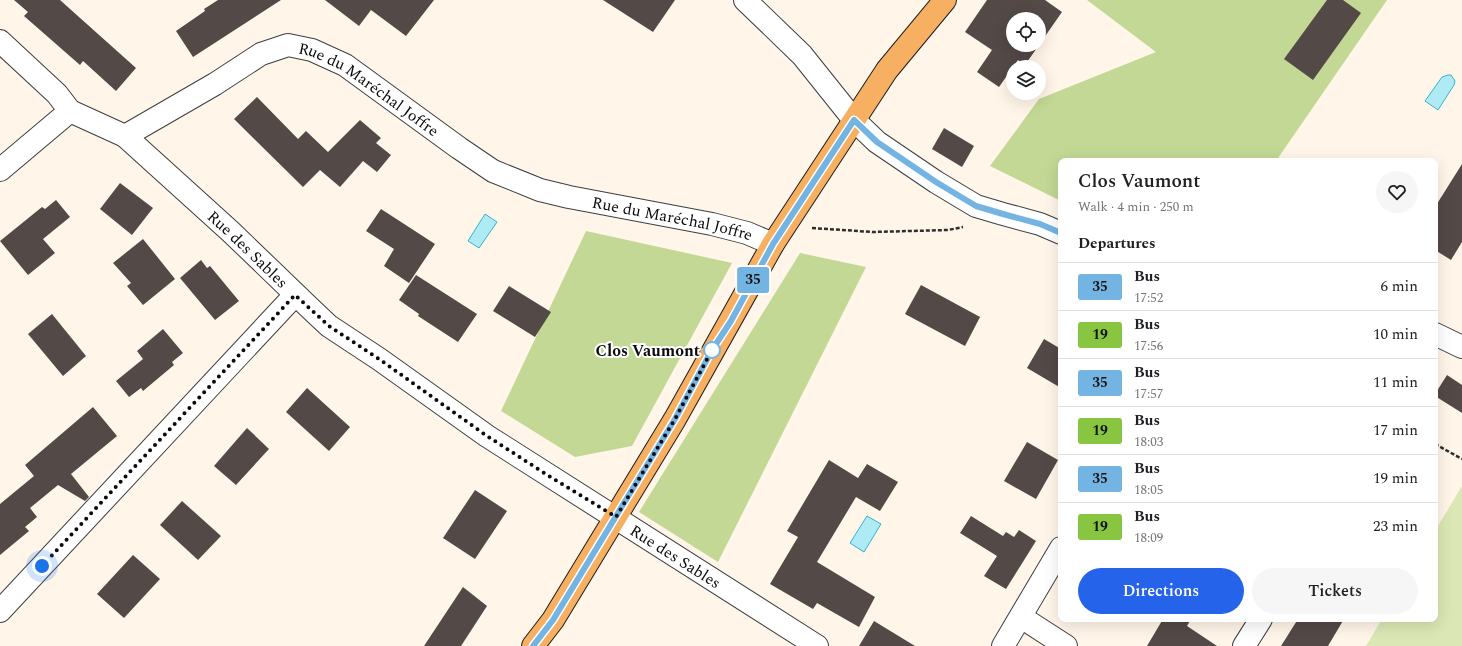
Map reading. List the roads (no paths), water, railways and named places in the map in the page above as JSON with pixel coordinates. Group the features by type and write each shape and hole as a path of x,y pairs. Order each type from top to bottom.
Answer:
{"main road":[{"path":"533,646 553,620 675,419 712,350 731,321 773,244 887,70 945,0"}],"street":[{"path":"745,0 802,56 854,120 877,142 936,182 976,206 1040,224 1058,231"},
{"path":"0,40 57,94 70,111 125,136"},
{"name":"Rue du Maréchal Joffre","path":"125,136 215,84 261,54 288,45 312,50 345,65 459,148 493,170 540,190 569,198 712,224 747,233 773,244"},
{"path":"0,170 70,111"},
{"name":"Rue des Sables","path":"125,136 231,232 329,326 379,359 487,436 817,646"},
{"path":"0,611 295,295"},
{"path":"1438,337 1462,347"},
{"path":"1003,646 1058,553"},
{"path":"1020,617 1066,646"},
{"path":"1244,646 1259,622"}],"water":[{"path":"1451,75 1455,81 1454,85 1438,110 1425,101 1442,77"},
{"path":"485,214 497,222 479,248 468,241"},
{"path":"867,516 881,524 864,552 850,543"}],"place":[{"name":"Clos Vaumont","path":"712,350"}]}
